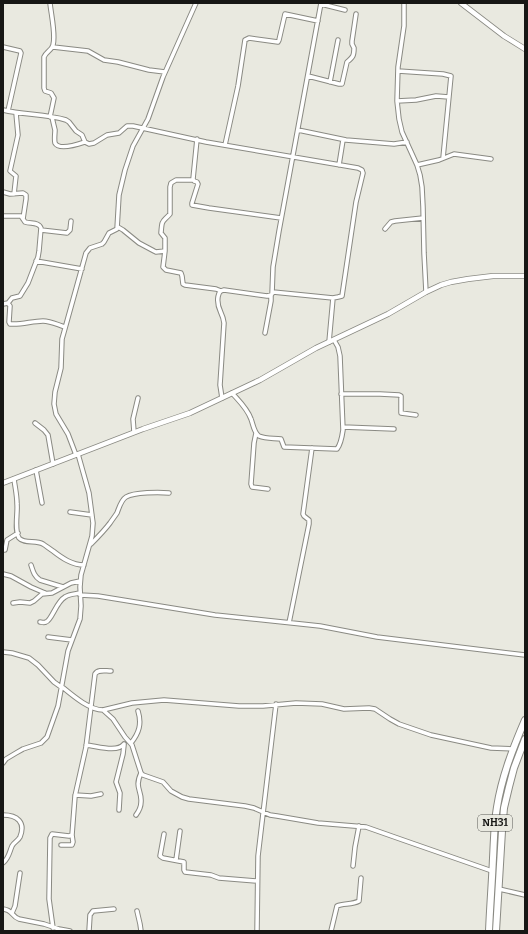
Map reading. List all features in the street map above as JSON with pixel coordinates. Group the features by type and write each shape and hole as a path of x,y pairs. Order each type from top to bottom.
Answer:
{"highway":[{"name":"NH31","path":"489,931 494,830 497,807 513,749 525,720"},
{"name":"NH31","path":"496,931 504,808 514,768 525,739"}],"street":[{"path":"50,3 54,39 53,47 45,54 43,62 44,89 51,93 54,98 51,117 55,130 56,145 67,147 85,142 89,144 94,143 107,135 119,133 127,126 133,126 197,140 362,170 363,174 356,202 343,294 340,297 333,298 272,293 266,296 224,290 221,291 184,285 181,273 166,270 163,266 165,238 161,233 162,223 170,214 170,187 171,183 176,180 193,180 197,182 198,184 192,205 281,218"},
{"path":"3,763 6,759 16,753 37,745 44,740 50,730 58,706 65,664 80,619 80,581 93,530 88,489 77,455 68,434 56,414 54,404 55,392 61,368 62,339 65,327 88,249 102,244 109,233 116,230 118,227 119,195 132,146 150,115 165,72 196,3"},
{"path":"404,3 403,39 398,71 397,101 402,132 417,165 422,187 426,292"},
{"path":"461,3 502,35 525,49"},
{"path":"265,333 272,293 273,267 281,218 321,4 345,10"},
{"path":"225,145 238,86 245,40 249,38 278,42 285,14 318,21"},
{"path":"308,76 342,84 347,62 353,57 354,48 352,41 356,14"},
{"path":"330,82 338,40"},
{"path":"3,47 20,51 21,53 8,111"},
{"path":"53,47 88,51 104,60 165,72"},
{"path":"398,71 451,75 452,79 443,158"},
{"path":"397,101 416,100 436,96 450,97"},
{"path":"3,110 63,119 69,122 74,129 82,135 85,142"},
{"path":"14,194 16,176 10,171 18,135 16,113"},
{"path":"298,130 343,140 387,144 407,142"},
{"path":"193,180 197,140"},
{"path":"339,165 343,140"},
{"path":"417,165 454,154 491,159"},
{"path":"3,192 10,194 23,193 26,196 23,220"},
{"path":"3,216 21,216 27,223 40,225 41,230 39,251 28,283 21,294 3,304"},
{"path":"385,229 391,222 423,218"},
{"path":"41,230 67,233 70,230 71,221"},
{"path":"118,227 124,230 139,243 154,251 165,251"},
{"path":"36,261 82,269"},
{"path":"3,483 134,432 190,413 260,380 316,348 388,314 426,292 446,283 461,279 525,276"},
{"path":"221,291 219,293 217,303 224,320 220,385 222,398"},
{"path":"329,342 333,298"},
{"path":"8,302 10,308 10,324 45,321 65,327"},
{"path":"256,433 258,436 281,439 284,447 337,449 342,439 343,427 340,356 338,347 334,340"},
{"path":"232,393 247,410 256,433 252,458 251,486 254,488 268,489"},
{"path":"341,394 398,394 401,396 402,414 416,415"},
{"path":"134,432 133,420 138,398"},
{"path":"35,423 48,435 53,464"},
{"path":"343,427 394,429"},
{"path":"289,623 309,524 308,520 303,514 312,448"},
{"path":"36,470 42,503"},
{"path":"14,479 19,537 23,540 41,543 72,563 84,565"},
{"path":"90,544 105,529 116,513 123,499 126,497 151,492 169,493"},
{"path":"70,512 92,515"},
{"path":"3,550 5,550 7,540 18,533"},
{"path":"31,565 37,578 63,587"},
{"path":"3,574 11,576 45,593 52,593 71,583 80,581"},
{"path":"13,603 20,602 30,604 45,593"},
{"path":"40,622 48,621 62,598 69,595 80,594 216,615 320,626 377,636 525,655"},
{"path":"48,637 72,640"},
{"path":"3,652 29,658 54,682 96,710 103,710 132,702 164,700 239,706 315,703 326,704 344,710 372,708 399,724 431,734 496,749 513,749"},
{"path":"61,845 72,845 73,842 72,835 75,795 86,745 95,673 99,671 111,671"},
{"path":"257,931 258,856 276,704"},
{"path":"103,710 116,722 131,743 141,773 145,777 163,782 169,790 185,798 245,806 277,816 318,823 359,826 372,829 492,871"},
{"path":"131,743 136,736 140,724 138,711"},
{"path":"119,810 120,793 116,782 124,745 127,739"},
{"path":"86,745 110,748 119,748 124,745"},
{"path":"136,815 141,802 138,781 141,773"},
{"path":"75,795 91,796 101,794"},
{"path":"3,815 14,817 20,821 22,826 20,837 12,846 8,857 3,863"},
{"path":"353,866 359,826"},
{"path":"176,860 180,831"},
{"path":"53,928 49,899 50,838 52,834 72,835"},
{"path":"164,834 160,856 162,858 184,862 185,872 211,875 219,878 257,881"},
{"path":"12,913 15,906 20,873"},
{"path":"331,931 337,905 355,903 359,901 361,878"},
{"path":"498,889 525,896"},
{"path":"3,909 10,910 19,919 70,931"},
{"path":"89,931 90,915 93,911 114,909"},
{"path":"137,911 141,931"}]}
